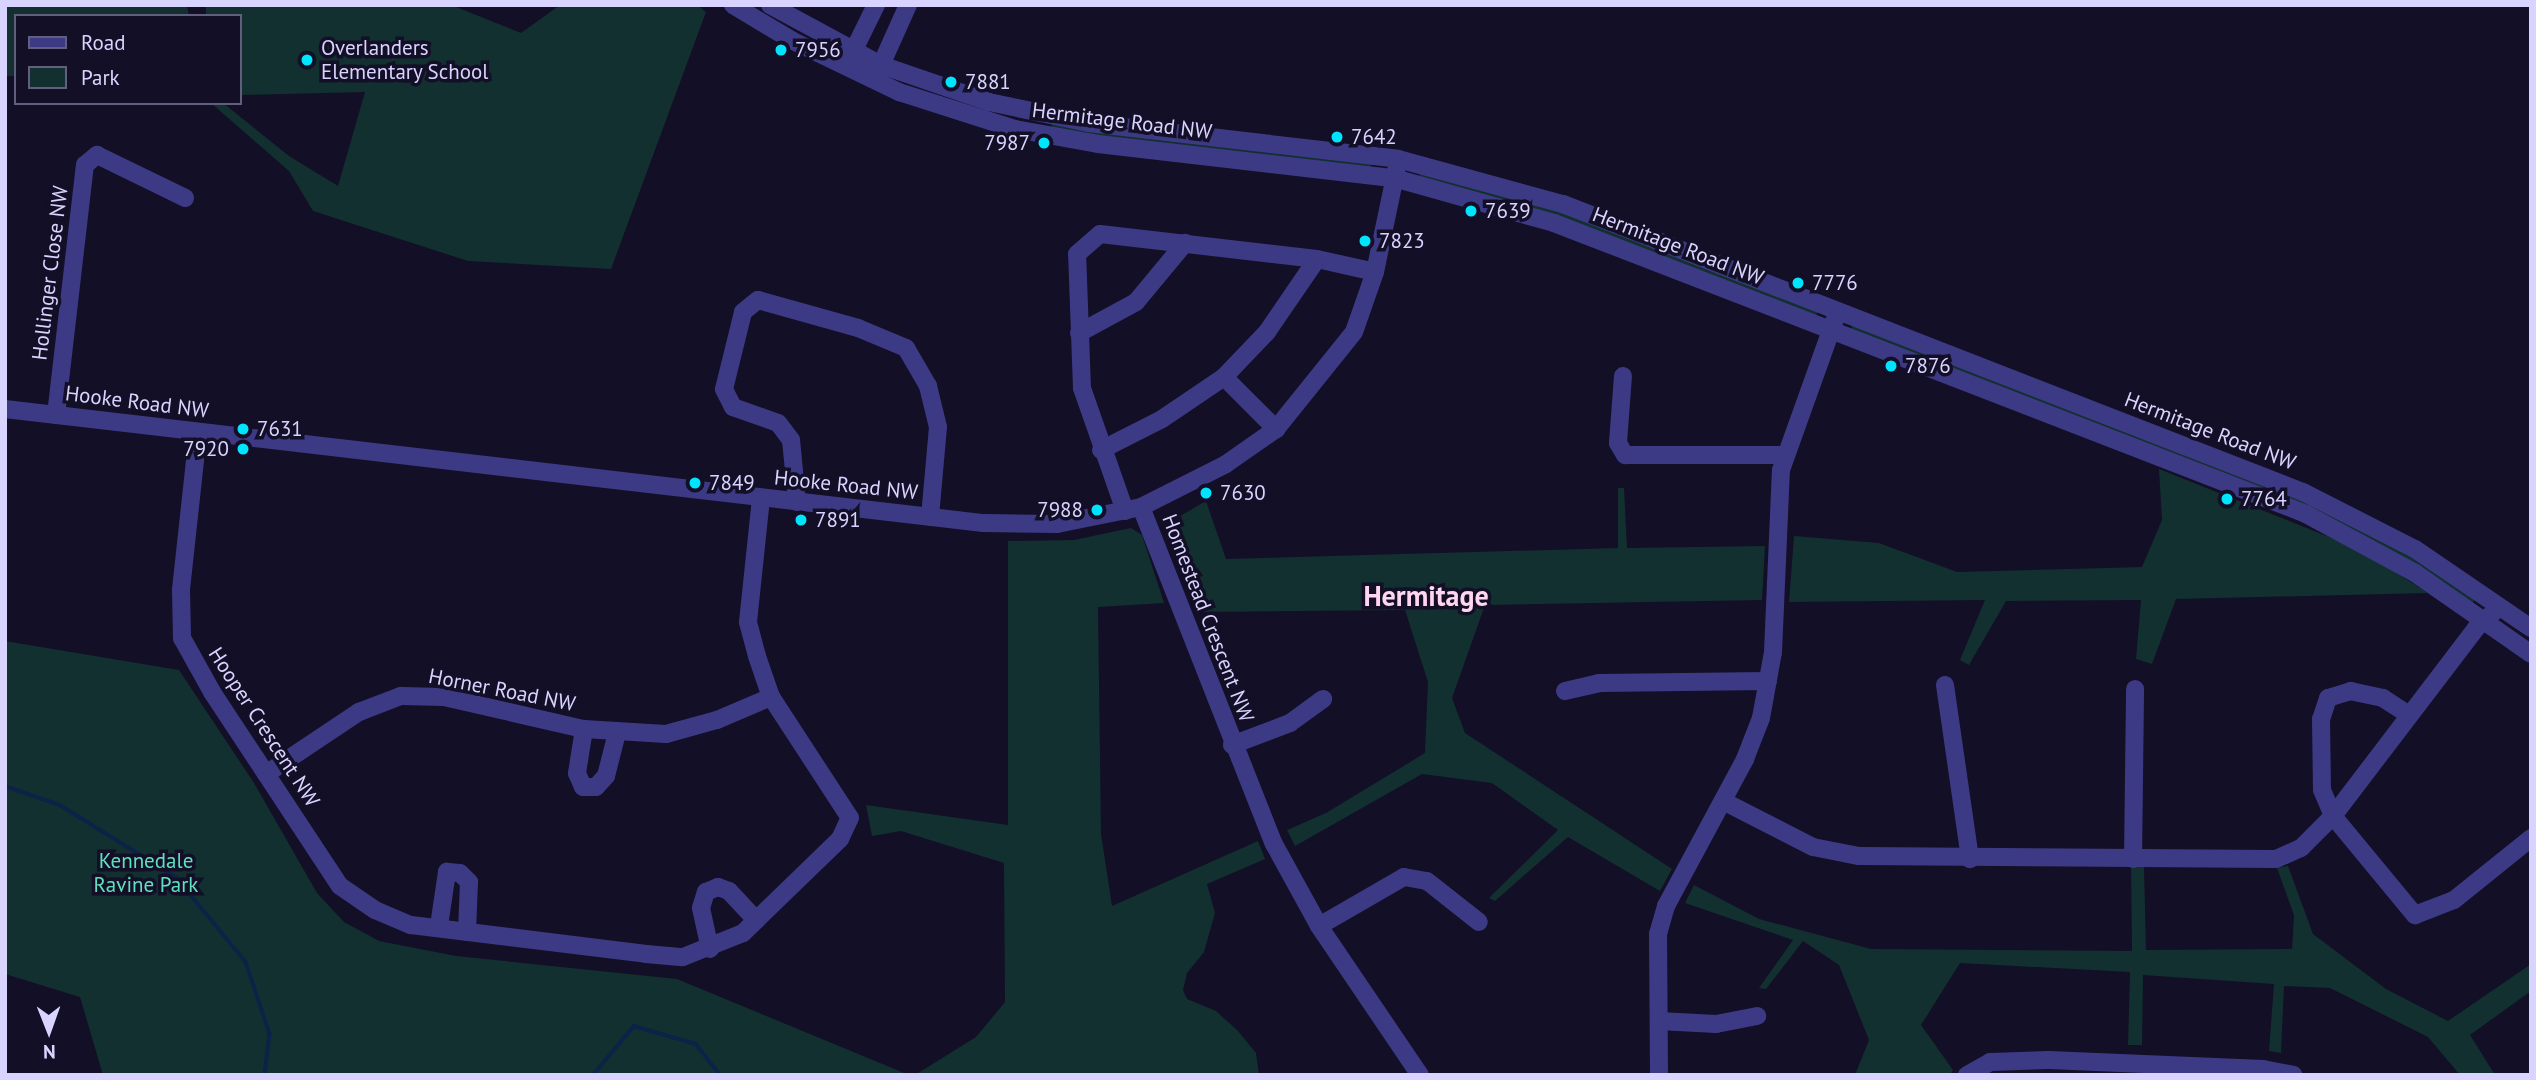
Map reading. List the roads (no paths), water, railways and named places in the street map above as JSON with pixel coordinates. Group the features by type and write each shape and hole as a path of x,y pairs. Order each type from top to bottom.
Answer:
{"street":[{"name":"Hermitage Road NW","path":"733,5 878,73 951,112 1065,140 1394,178 1554,223 2306,514 2381,551 2531,654"},
{"name":"Hermitage Road NW","path":"770,5 849,59"},
{"path":"849,59 876,5"},
{"path":"878,73 908,5"},
{"name":"Hermitage Road NW","path":"878,73 1048,116 1398,159 1563,204 2303,492 2415,549 2504,607 2531,628"},
{"name":"Hollinger Close NW","path":"57,415 85,165 97,155 185,198"},
{"name":"Hooke Road NW","path":"5,409 930,517 1057,524 1133,509 1226,464 1276,429 1354,332 1375,272 1398,159"},
{"name":"Homestead Crescent NW","path":"1185,243 1100,234 1077,254 1082,388 1101,450 1133,509 1274,844 1319,926 1420,1075"},
{"path":"1079,333 1136,302 1185,243 1317,259 1375,272"},
{"path":"1101,450 1162,418 1224,377 1267,332 1317,259"},
{"path":"797,502 791,440 778,423 733,407 724,389 743,312 758,300 858,328 906,348 928,386 938,427 930,517"},
{"path":"1658,1075 1656,951 1663,915 1755,735 1768,681 1784,455 1838,311"},
{"path":"1623,376 1618,443 1625,455 1784,455"},
{"path":"1224,377 1276,429"},
{"name":"Hooper Crescent NW","path":"198,433 181,590 182,638 197,669 340,886 375,910 411,925 439,926 467,932 683,957 710,949 743,933 841,839 850,818 771,697 748,622 761,498"},
{"path":"1723,801 1778,831 1830,851 1875,858 2276,859 2301,848 2333,816 2483,619 2504,607"},
{"path":"1565,691 1599,683 1768,681"},
{"path":"1945,685 1970,859"},
{"path":"2133,859 2135,689"},
{"path":"2409,715 2383,698 2343,691 2328,698 2321,719 2322,790 2333,816 2415,915 2455,900 2531,838"},
{"name":"Horner Road NW","path":"267,774 359,712 401,696 444,697 584,729 666,734 717,720 771,697"},
{"name":"Homestead Crescent NW","path":"1232,745 1290,723 1323,699"},
{"name":"Horner Road NW","path":"584,729 577,773 583,787 596,788 606,776 617,733"},
{"path":"439,926 447,872 460,873 469,882 467,932"},
{"path":"1319,926 1404,877 1427,881 1479,922"},
{"path":"710,949 701,908 706,891 718,887 729,891 756,920"},
{"path":"1659,1021 1716,1024 1757,1016"},
{"path":"1967,1075 2000,1061 2131,1070 2293,1075"}],"waterway":[{"path":"5,786 60,805 176,877 246,962 270,1034 265,1075"},
{"path":"593,1075 634,1026 696,1044 720,1075"}],"place":[{"name":"7956","path":"781,50"},
{"name":"Overlanders Elementary School","path":"307,60"},
{"name":"7881","path":"951,82"},
{"name":"7642","path":"1337,137"},
{"name":"7987","path":"1044,143"},
{"name":"7639","path":"1471,211"},
{"name":"7823","path":"1365,241"},
{"name":"7776","path":"1798,283"},
{"name":"7876","path":"1891,366"},
{"name":"7631","path":"243,429"},
{"name":"7920","path":"243,449"},
{"name":"7849","path":"695,483"},
{"name":"7630","path":"1206,493"},
{"name":"7764","path":"2227,499"},
{"name":"7988","path":"1097,510"},
{"name":"7891","path":"801,520"}],"district":[{"name":"Hermitage","path":"1426,596"}],"park label":[{"name":"Kennedale Ravine Park","path":"146,873"}]}
